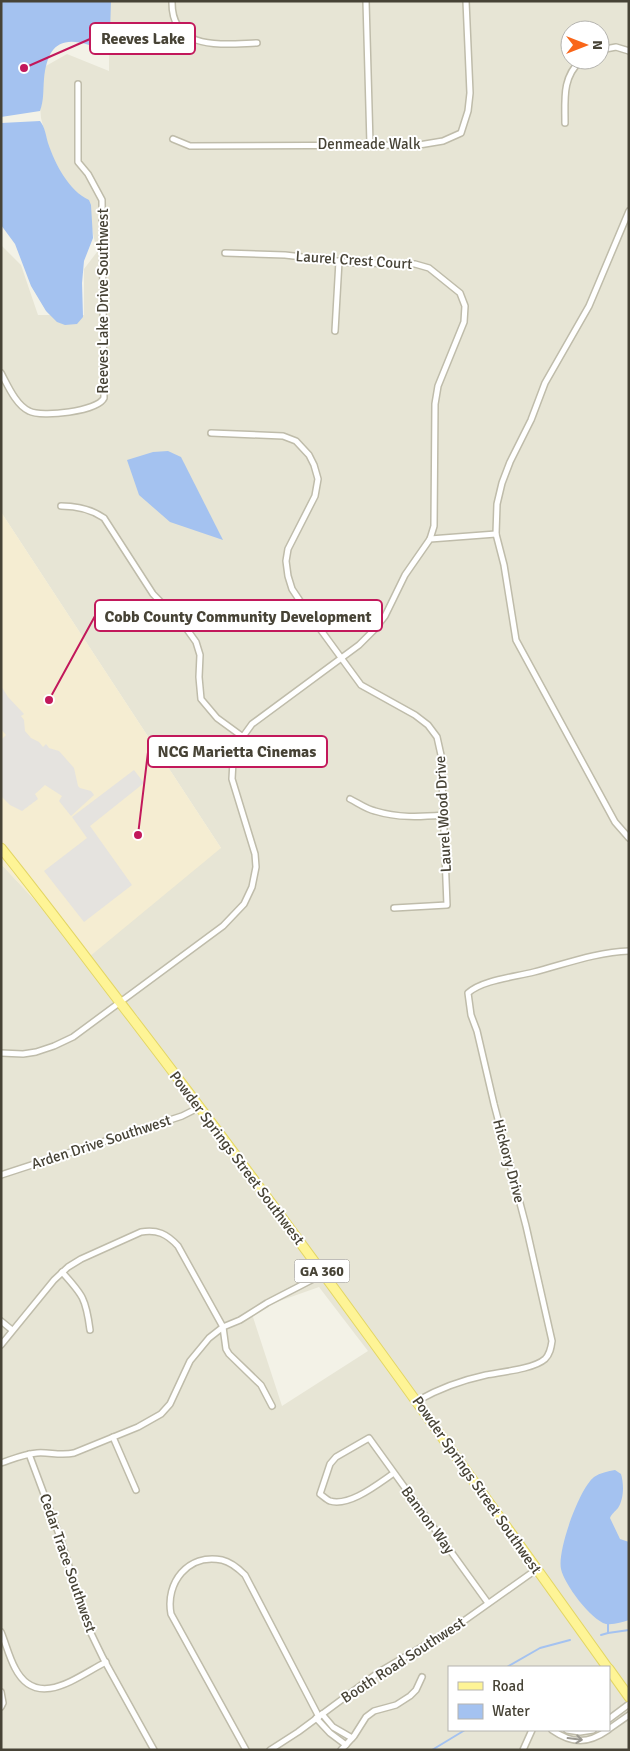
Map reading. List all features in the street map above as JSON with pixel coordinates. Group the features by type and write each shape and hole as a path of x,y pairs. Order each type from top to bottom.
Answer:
{"main road":[{"name":"Powder Springs Street Southwest","path":"1,848 200,1107 324,1273 607,1666"},
{"name":"Powder Springs Street Southwest","path":"610,1671 629,1697"}],"street":[{"path":"172,1 172,8 182,32 197,41 216,44 257,43"},
{"path":"366,1 370,144"},
{"name":"Denmeade Walk","path":"173,139 190,146 419,145 443,141 461,133 468,111 470,93 466,1"},
{"path":"610,48 616,47 629,51"},
{"path":"565,123 566,84 571,70"},
{"name":"Reeves Lake Drive Southwest","path":"1,373 20,404 28,411 34,413 55,414 86,408 98,404 104,398 102,200 88,174 78,162 78,84"},
{"path":"628,212 589,306 545,382 531,420 510,462 497,504 496,534 504,565 516,640 615,822 629,838"},
{"name":"Laurel Crest Court","path":"225,253 285,255 354,263 415,264 429,268 460,293 466,306 464,322 438,386 434,526 430,539"},
{"path":"334,331 339,262"},
{"name":"Laurel Wood Drive","path":"211,433 283,436 296,441 309,455 318,479 315,496 288,549 286,561 292,589 362,685 415,715 428,725 437,737 441,756 447,905 394,908"},
{"path":"61,506 92,510 104,518 153,594 186,628 196,642 200,655 201,699 217,718 243,737"},
{"path":"1,1053 23,1054 36,1052 54,1046 82,1031 223,926 244,904 252,887 256,867 255,854 232,779 233,761 239,742 252,724 359,645 374,630 385,616 405,575 430,539 496,534"},
{"path":"350,799 374,811 396,815 415,818 443,815"},
{"name":"Hickory Drive","path":"417,1401 484,1376 525,1367 544,1359 551,1350 552,1341 526,1226 477,1031 471,1015 468,993 480,986 497,981 594,956 629,950"},
{"name":"Arden Drive Southwest","path":"1,1175 182,1116 200,1107"},
{"path":"1,1345 62,1272 81,1259 141,1232 158,1232 171,1238 178,1246 223,1327 226,1349 260,1385 272,1406"},
{"path":"62,1272 84,1300 90,1330"},
{"path":"1,1463 29,1454 69,1454 147,1423 170,1404 190,1361 209,1338 223,1327 240,1320 267,1303 324,1273"},
{"path":"1,1321 12,1330"},
{"path":"114,1437 136,1490"},
{"name":"Bannon Way","path":"394,1473 361,1495 342,1501 330,1501 320,1494 330,1464 336,1457 369,1438 488,1603"},
{"name":"Cedar Trace Southwest","path":"29,1454 60,1537 84,1617 154,1750"},
{"path":"246,1750 171,1614 170,1605 173,1585 179,1576 193,1564 209,1559 231,1563 245,1574 319,1716 330,1733 346,1745"},
{"name":"Booth Road Southwest","path":"270,1750 379,1672 451,1630 537,1569"},
{"path":"1,1632 18,1674 33,1687 46,1690 60,1686 106,1662"},
{"path":"341,1750 352,1738 366,1717 374,1711 396,1705 410,1696 416,1690 422,1677"},
{"path":"1,1692 1,1707"},
{"path":"610,1718 629,1704"},
{"path":"610,1728 629,1715"},
{"path":"319,1716 352,1738"},
{"path":"523,1750 532,1731"},
{"path":"554,1731 567,1739 578,1741 592,1739 605,1731"},
{"path":"575,1731 588,1731"}],"shaded area":[{"path":"109,1 629,1 629,1750 1,1750 1,864 43,909 221,848 1,512 1,245 21,265 38,315 84,315 84,269 97,252 88,210 54,168 41,118 37,71 67,54 109,71","holes":["319,1287 368,1351 282,1406 251,1311"]},
{"path":"1,512 221,848 83,962 43,909 1,864"},
{"path":"1,686 8,697 24,714 21,716 24,720 25,731 43,747 46,744 49,748 59,751 74,768 78,786 91,791 94,795 71,816 59,801 62,796 45,785 35,794 38,799 22,811 10,805 1,796 1,740 6,735 1,729"},
{"path":"134,770 144,783 90,826 132,885 84,922 44,871 87,838 72,817"}],"water":[{"path":"1,1 111,1 111,52 107,54 78,42 62,43 51,52 48,60 40,111 1,117"},
{"path":"40,121 55,160 64,176 75,190 89,200 91,205 93,238 84,261 82,283 83,317 77,324 65,325 57,322 46,311 31,286 15,244 1,225 1,123"},
{"path":"168,451 181,457 223,540 170,522 139,495 127,460 153,452"},
{"path":"615,1470 621,1474 623,1491 620,1504 610,1518 620,1539 629,1542 629,1620 606,1624 593,1616 579,1601 563,1576 561,1560 570,1521 588,1484 594,1477 604,1472"}],"waterway":[{"path":"601,1635 608,1633 608,1624"},
{"path":"608,1633 629,1630"},
{"path":"509,1666 540,1648 570,1640"},
{"path":"432,1750 463,1731"}],"place":[{"name":"Reeves Lake","path":"24,68"},
{"name":"Cobb County Community Development","path":"49,700"},
{"name":"NCG Marietta Cinemas","path":"138,835"}]}
